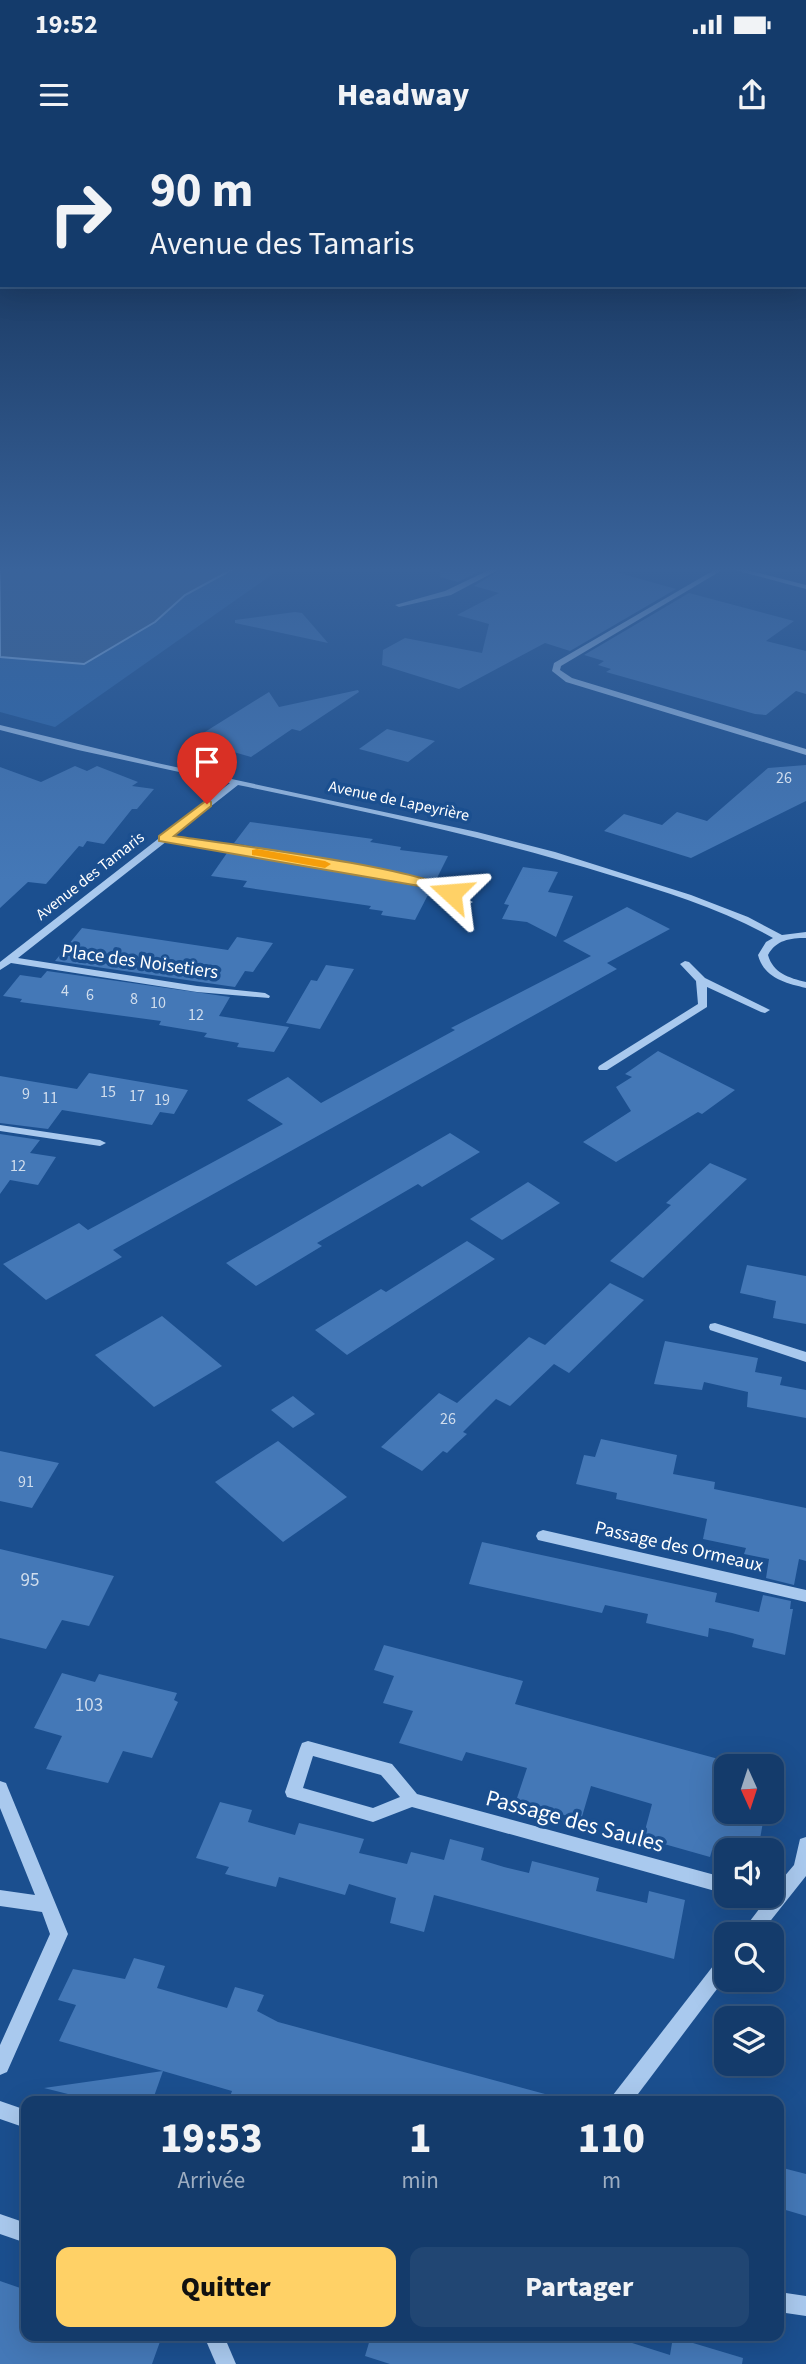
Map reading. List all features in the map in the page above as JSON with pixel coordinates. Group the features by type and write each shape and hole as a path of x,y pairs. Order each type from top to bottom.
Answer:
{"street":[{"path":"559,673 569,680 806,752"},
{"name":"Avenue de Lapeyrière","path":"0,727 234,784 462,830 554,853 734,913 781,938"},
{"name":"Avenue des Tamaris","path":"0,967 234,784"},
{"path":"164,838 302,859 435,885 468,902"},
{"path":"806,935 781,938 765,948 764,963 779,977 806,985"},
{"name":"Place des Noisetiers","path":"10,960 197,989 265,996"},
{"path":"685,964 701,980 765,1010"},
{"path":"603,1068 704,1005 701,980"},
{"path":"0,1128 100,1143"},
{"path":"715,1328 806,1357"},
{"name":"Passage des Ormeaux","path":"543,1536 806,1596"},
{"path":"308,1748 386,1769 412,1800 373,1815 293,1792 308,1748"},
{"path":"0,1788 59,1934 0,2066"},
{"name":"Passage des Saules","path":"412,1800 714,1883"},
{"path":"784,1883 802,1868 806,1844"},
{"path":"0,1898 46,1905"},
{"path":"625,2096 714,1979"},
{"path":"0,2110 21,2117"},
{"path":"0,2224 21,2231"},
{"path":"784,2303 806,2306"},
{"path":"217,2341 226,2364"}],"shaded area":[{"path":"0,673 132,673 55,727 0,712"}],"building":[{"path":"407,673 489,673 459,689"},
{"path":"609,673 806,673 806,694 796,691 766,715"},
{"path":"358,690 359,692 300,731 292,729 251,757 192,740 269,692 279,707"},
{"path":"387,729 435,741 408,762 359,749"},
{"path":"806,765 806,801 691,858 604,831 624,814 662,825 677,812 707,821 768,768"},
{"path":"75,766 87,771 97,766 138,782 132,786 154,789 137,809 132,809 104,844 87,841 83,847 79,846 46,884 28,882 0,908 0,767 41,782"},
{"path":"250,822 373,839 370,842 401,847 400,850 448,856 436,880 234,843"},
{"path":"227,853 431,889 415,920 381,915 383,911 369,909 371,906 243,887 247,881 211,876"},
{"path":"523,867 558,872 548,892 573,896 556,937 527,922 502,919 509,905 504,904"},
{"path":"627,907 670,929 607,963 617,969 113,1250 122,1257 46,1300 3,1264 79,1223 88,1230 283,1124 247,1100 288,1077 321,1103 455,1030 451,1028 591,956 563,941"},
{"path":"82,928 228,950 237,937 273,943 253,972 245,971 235,987 55,961"},
{"path":"326,965 354,969 320,1029 286,1023 311,980 317,981"},
{"path":"47,971 230,997 219,1016 289,1027 274,1052 237,1047 239,1043 204,1037 207,1033 159,1025 161,1021 20,1002 22,999 3,996 20,975 41,978"},
{"path":"658,1051 735,1090 702,1114 698,1112 616,1162 583,1142 631,1111 616,1087 632,1077 625,1074"},
{"path":"89,1073 188,1090 174,1114 160,1112 152,1125 62,1110 48,1129 0,1123 0,1076 77,1089"},
{"path":"450,1133 480,1152 422,1187 418,1184 317,1243 322,1246 256,1286 226,1263"},
{"path":"0,1134 40,1140 30,1153 56,1157 38,1185 10,1180 0,1194"},
{"path":"710,1163 747,1179 643,1278 610,1261 671,1205 666,1203"},
{"path":"528,1182 560,1203 502,1240 470,1219"},
{"path":"467,1241 495,1259 347,1355 315,1330 381,1289 386,1292"},
{"path":"747,1265 806,1276 806,1324 773,1318 776,1301 740,1293"},
{"path":"610,1283 644,1300 569,1373 554,1364 510,1406 496,1399 463,1432 467,1434 447,1453 443,1451 422,1471 381,1447 439,1393 457,1403 529,1337 545,1345"},
{"path":"162,1316 222,1366 154,1407 95,1355"},
{"path":"665,1341 758,1358 755,1372 782,1377 780,1385 806,1390 806,1418 747,1407 748,1392 704,1382 702,1390 654,1384"},
{"path":"293,1396 315,1414 293,1428 271,1410"},
{"path":"601,1439 677,1455 673,1474 715,1482 714,1489 806,1508 806,1561 799,1559 794,1585 766,1578 769,1559 744,1554 746,1548 703,1539 707,1519 616,1499 617,1493 576,1484 584,1455 595,1457"},
{"path":"278,1441 347,1497 283,1542 215,1482"},
{"path":"0,1451 59,1463 32,1508 0,1501"},
{"path":"482,1542 717,1593 715,1602 759,1612 763,1595 791,1601 790,1609 793,1609 785,1655 752,1647 754,1639 732,1633 709,1628 708,1637 646,1623 648,1614 605,1605 602,1613 469,1584"},
{"path":"0,1549 114,1576 89,1626 62,1620 46,1649 0,1638"},
{"path":"384,1645 523,1681 515,1704 714,1758 714,1824 763,1824 760,1838 714,1838 714,1850 710,1857 643,1838 652,1804 591,1786 581,1820 516,1801 527,1768 466,1752 462,1761 399,1743 413,1711 383,1703 394,1676 374,1670"},
{"path":"62,1673 95,1682 99,1674 177,1693 174,1700 178,1702 152,1758 123,1751 108,1783 46,1769 62,1736 34,1728"},
{"path":"220,1802 252,1810 248,1822 295,1835 299,1823 364,1839 359,1853 407,1864 411,1852 444,1860 450,1839 484,1848 481,1860 504,1867 529,1873 532,1861 599,1878 596,1891 647,1903 649,1891 685,1900 674,1959 434,1895 424,1932 390,1923 396,1898 349,1884 345,1895 279,1877 276,1887 225,1874 229,1867 196,1858"},
{"path":"134,1958 165,1966 157,1988 227,2008 235,1987 264,1995 257,2011 278,2022 545,2096 230,2096 232,2091 59,2041 76,2005 58,2000 73,1969 125,1979"},
{"path":"163,2071 154,2096 76,2096 44,2088"},
{"path":"784,2168 806,2174 806,2216 784,2209"},
{"path":"0,2281 21,2288 21,2341 160,2341 152,2364 0,2364"},
{"path":"370,2341 626,2341 670,2355 672,2341 686,2341 743,2358 742,2364 390,2364 365,2356"}],"slow traffic":[{"path":"257,852 325,864"}],"route":[{"path":"207,804 164,838 302,859 435,885 451,893"}]}
